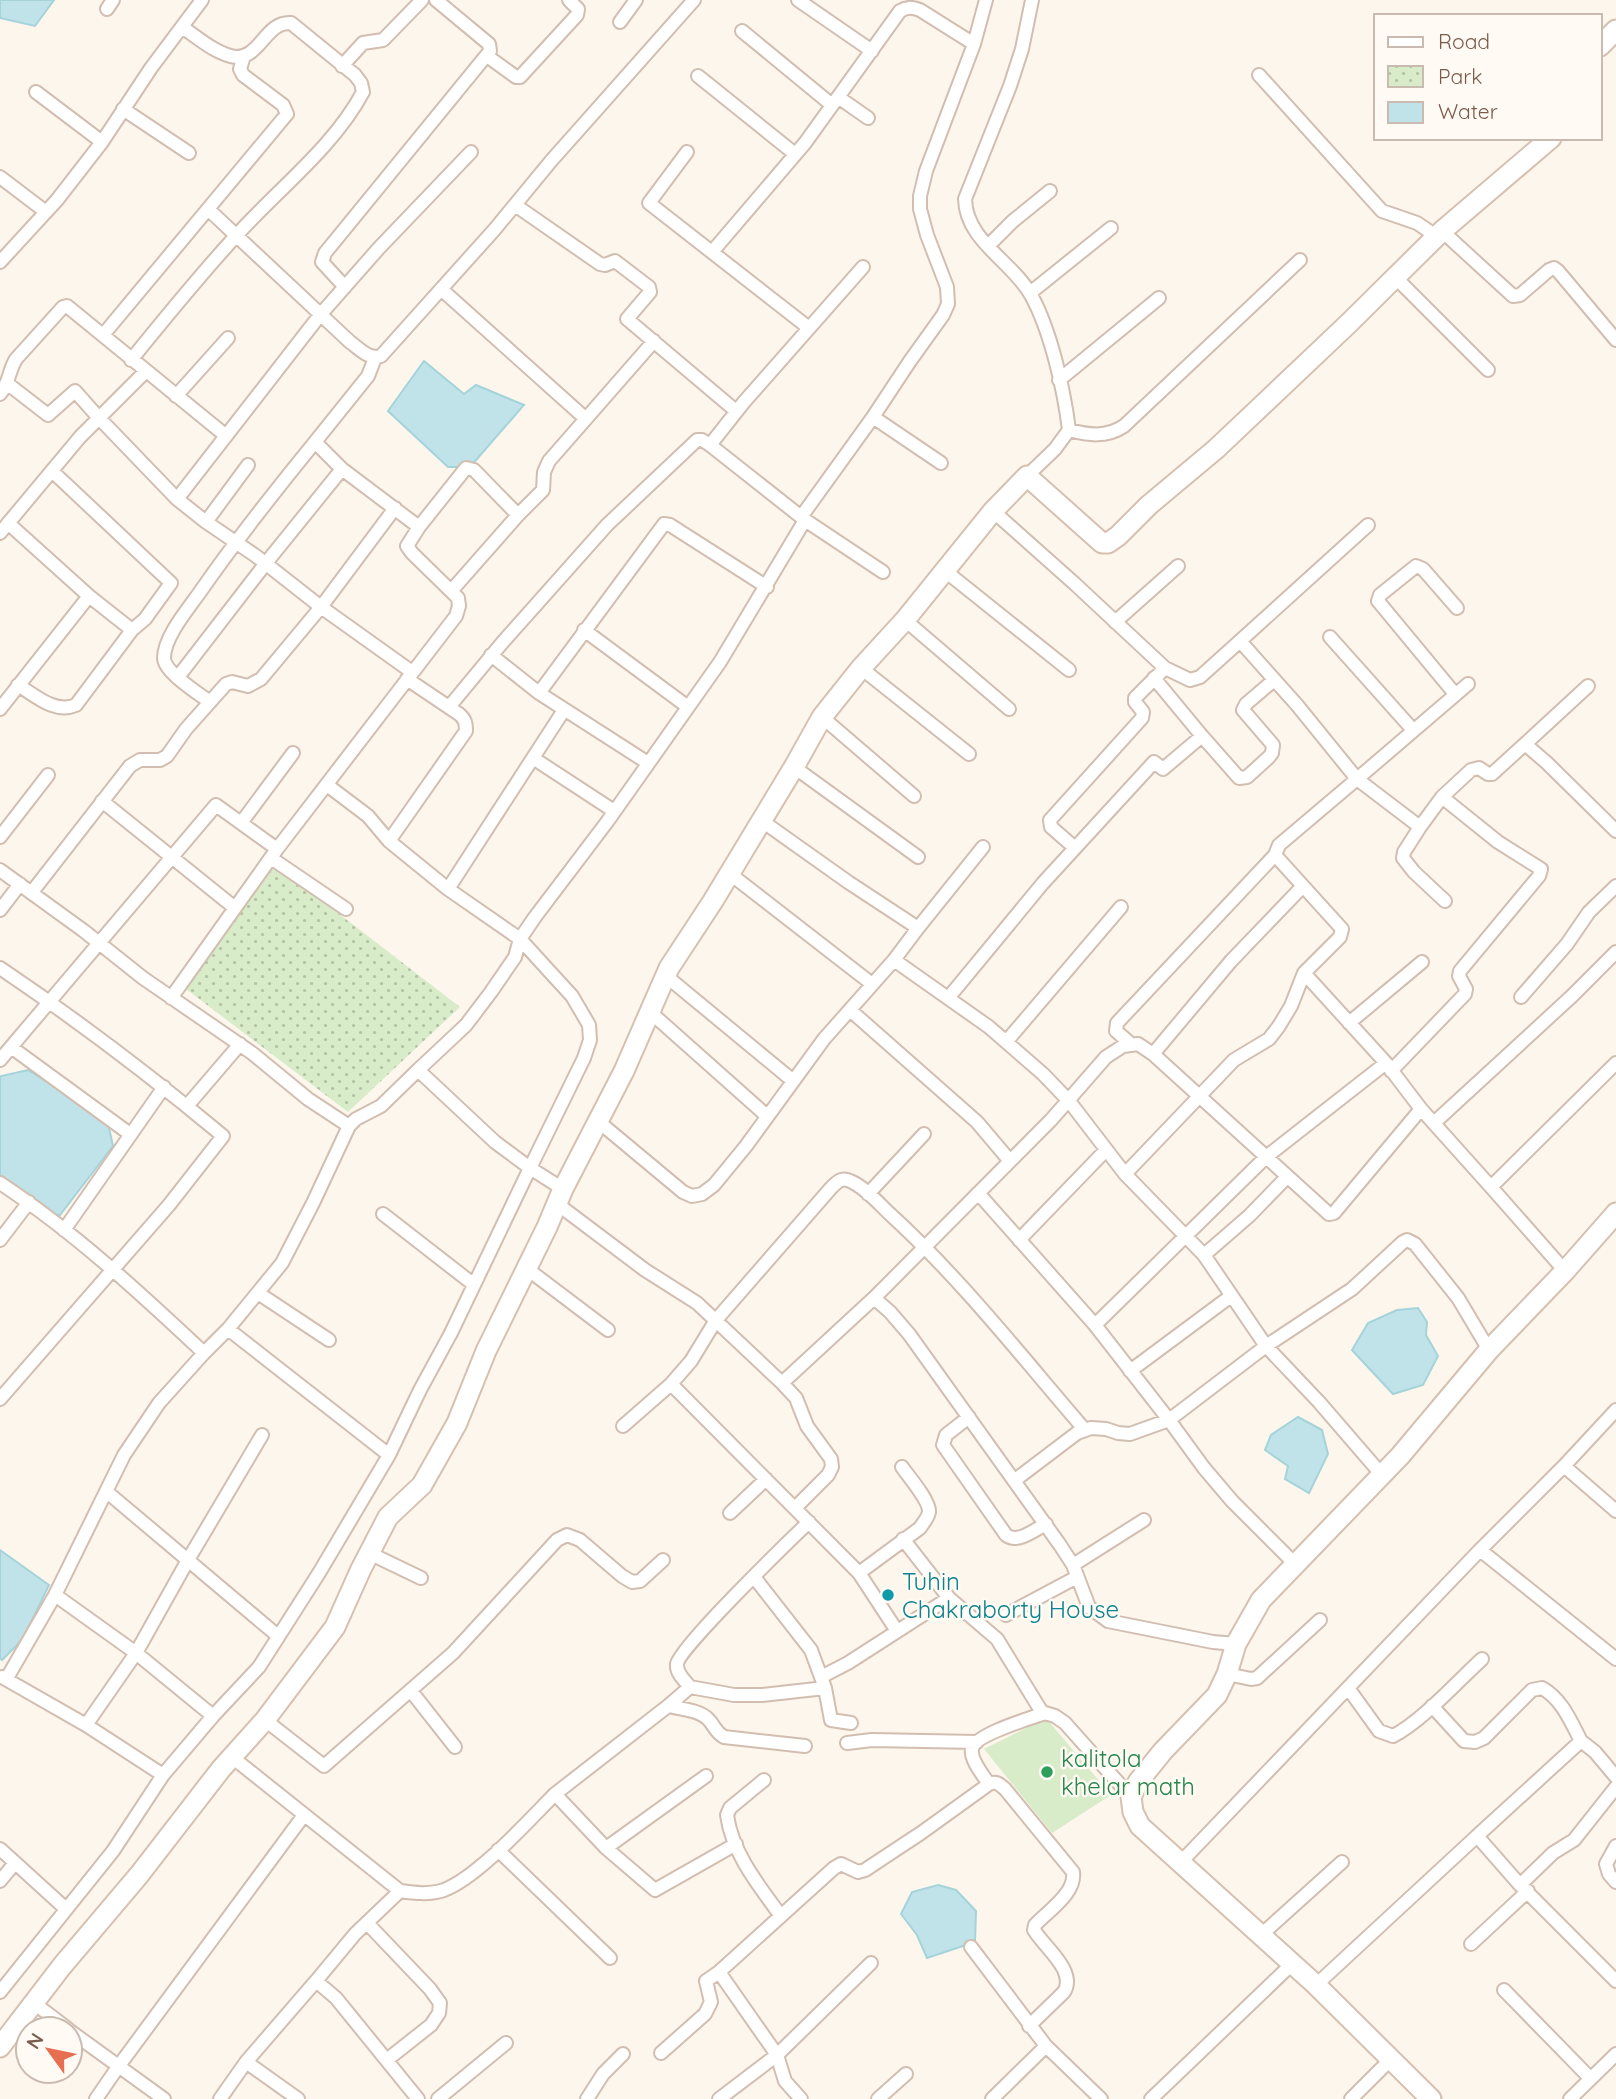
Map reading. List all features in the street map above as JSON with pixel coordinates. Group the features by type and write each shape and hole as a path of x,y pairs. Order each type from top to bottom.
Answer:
{"street":[{"path":"342,66 363,43 383,40 422,0"},
{"path":"345,287 322,262 325,253 490,51 489,44 436,0"},
{"path":"486,56 516,77 520,77 577,15 578,9 569,0"},
{"path":"620,22 636,0"},
{"path":"209,210 360,349 375,358 381,356 694,0"},
{"path":"798,0 872,51"},
{"path":"163,1775 86,1725 2,1678 55,1595 124,1455 159,1403 228,1329 282,1263 349,1126 356,1119 381,1106 466,1024 515,957 520,939 557,886 720,662 767,587 803,518 943,316 948,304 947,287 927,235 920,209 920,196 926,171 974,44 986,0"},
{"path":"0,2047 62,1966 265,1720 335,1627 387,1517 422,1485 451,1433 486,1351 527,1268 557,1192 599,1122 666,976 762,821 822,717 993,511 1055,449 1069,430 1045,326 1030,293 1013,270 971,225 965,199 1010,86 1022,49 1032,0"},
{"path":"0,262 46,212 102,142 198,1"},
{"path":"712,252 795,154 900,11 905,8 920,10 974,44"},
{"path":"131,360 236,235 292,179 356,104 363,92 355,75 291,23 283,22 276,26 253,50 244,56 236,57 228,55 182,27"},
{"path":"1602,44 1616,30"},
{"path":"742,31 835,101 868,118"},
{"path":"103,335 288,114 283,104 243,75 240,69 244,56"},
{"path":"1259,75 1387,214 1417,223 1439,234 1513,296 1520,295 1554,268 1616,340"},
{"path":"698,76 795,154"},
{"path":"36,92 102,142"},
{"path":"123,109 189,153"},
{"path":"1027,475 1102,543 1118,536 1149,505 1253,415 1439,234 1549,140"},
{"path":"177,499 320,315 471,152"},
{"path":"687,152 649,204 809,327"},
{"path":"0,177 46,212"},
{"path":"988,246 1013,221 1050,191"},
{"path":"515,205 600,264 615,261 649,287 650,292 627,320 737,411"},
{"path":"1030,293 1111,228"},
{"path":"1069,430 1084,434 1106,434 1124,426 1300,260"},
{"path":"710,445 863,267"},
{"path":"1395,277 1488,370"},
{"path":"441,289 586,419"},
{"path":"1059,380 1158,298"},
{"path":"225,435 145,372 72,309 63,307 16,359 4,389 48,415 75,391 177,499 266,563 464,718 466,730 389,841"},
{"path":"176,396 228,338"},
{"path":"452,590 543,490 546,467 654,341"},
{"path":"210,702 166,664 166,646 180,621 235,542 362,384 375,358"},
{"path":"132,630 4,528 99,418 145,372"},
{"path":"873,417 942,463"},
{"path":"450,707 491,655 615,517 695,441 702,440 710,445 803,518 883,572"},
{"path":"315,442 342,469 419,527"},
{"path":"206,522 248,465"},
{"path":"171,998 274,854 456,616 458,598 407,548 419,527 466,468 474,470 518,515"},
{"path":"178,677 342,469"},
{"path":"18,685 60,709 76,705 171,583 52,471"},
{"path":"32,892 130,766 140,760 160,760 167,756 226,684 232,682 248,686 261,679 321,607 394,508"},
{"path":"993,511 1165,668 1191,680 1200,677 1368,525"},
{"path":"539,693 666,524 767,587"},
{"path":"1115,622 1178,566"},
{"path":"1455,695 1378,601 1380,595 1416,566 1423,569 1457,608"},
{"path":"944,570 1069,670"},
{"path":"0,709 89,596"},
{"path":"905,620 1009,709"},
{"path":"584,630 688,707"},
{"path":"1330,637 1413,730"},
{"path":"1240,641 1357,779 1420,827"},
{"path":"491,655 539,693 648,763"},
{"path":"861,668 969,754"},
{"path":"1075,848 1051,827 1050,820 1142,719 1143,712 1135,698 1165,668"},
{"path":"1154,678 1236,776 1242,778 1247,777 1272,753 1273,745 1245,713 1244,707 1274,680"},
{"path":"1132,1045 1116,1031 1117,1023 1275,855 1279,845 1468,684"},
{"path":"1445,901 1403,858 1420,827 1442,797 1471,770 1479,768 1488,774 1497,771 1588,686"},
{"path":"448,888 564,710"},
{"path":"822,717 914,796"},
{"path":"949,998 1043,883 1154,762 1163,769 1202,736"},
{"path":"1525,744 1616,831"},
{"path":"241,823 293,753"},
{"path":"533,758 614,811"},
{"path":"794,767 918,857"},
{"path":"0,837 48,775"},
{"path":"0,1992 113,1851 163,1775 259,1667 319,1573 389,1455 473,1284 533,1171 590,1040 589,1025 572,996 520,939 448,888 389,841 368,816 327,785"},
{"path":"1095,1325 1266,1157 1389,1067 1465,994 1460,971 1541,872 1539,866 1498,842 1442,797"},
{"path":"102,801 235,908"},
{"path":"0,1060 216,805 346,909"},
{"path":"762,821 918,928"},
{"path":"599,1122 682,1192 692,1196 702,1194 714,1185 746,1146 824,1039 894,960 983,847"},
{"path":"1125,1174 1234,1060 1269,1039 1291,1006 1304,973 1340,937 1342,929 1275,855"},
{"path":"0,870 143,978 240,1044 308,1099 349,1126"},
{"path":"729,873 872,984"},
{"path":"0,910 20,884"},
{"path":"1153,1054 1231,961 1303,886"},
{"path":"1521,997 1567,944 1588,912 1616,886"},
{"path":"1006,1042 1121,907"},
{"path":"1435,1122 1616,952"},
{"path":"894,960 1006,1042 1069,1101 1125,1174 1204,1255 1266,1346 1382,1475"},
{"path":"1349,1023 1422,962"},
{"path":"0,968 49,1000 164,1087 223,1136 169,1205 0,1399"},
{"path":"1304,973 1389,1067 1421,1109 1564,1271"},
{"path":"666,976 792,1080"},
{"path":"850,1010 976,1122 1010,1161"},
{"path":"649,1011 767,1116"},
{"path":"187,1105 240,1044"},
{"path":"782,1383 874,1298 1069,1101 1106,1057 1123,1046 1138,1044 1153,1054 1329,1214 1334,1213 1421,1109"},
{"path":"11,1047 131,1134"},
{"path":"1491,1187 1616,1063"},
{"path":"418,1070 495,1142 533,1171 645,1270 697,1303 796,1398 807,1426 831,1459 832,1467 828,1475 795,1508"},
{"path":"64,1230 164,1087"},
{"path":"868,1194 924,1134"},
{"path":"1019,1240 1105,1151"},
{"path":"1204,1255 1249,1216 1287,1177"},
{"path":"623,1426 671,1384 691,1361 716,1320 840,1180 850,1181 868,1194 925,1246 1085,1430"},
{"path":"0,1183 29,1202 112,1268 204,1353"},
{"path":"978,1193 1095,1325 1232,1501 1295,1564"},
{"path":"0,1240 29,1202"},
{"path":"1131,1797 1138,1783 1163,1751 1217,1695 1227,1675 1236,1644 1261,1600 1382,1475 1489,1350 1616,1213"},
{"path":"383,1214 473,1284"},
{"path":"1015,1480 1077,1433 1106,1429 1130,1434 1169,1420 1266,1346 1352,1289 1407,1240 1415,1244 1458,1298 1489,1350"},
{"path":"527,1268 608,1330"},
{"path":"258,1293 329,1340"},
{"path":"1130,1371 1231,1296"},
{"path":"874,1298 909,1334 1046,1524 1075,1571 1089,1607 1108,1621 1236,1644"},
{"path":"228,1329 389,1455"},
{"path":"671,1384 859,1573 897,1631"},
{"path":"1181,1862 1616,1410"},
{"path":"969,1418 946,1435 943,1445 1006,1535 1017,1539 1046,1524"},
{"path":"86,1725 136,1653 262,1435"},
{"path":"1564,1466 1616,1511"},
{"path":"859,1573 920,1528 926,1520 929,1510 927,1502 902,1467"},
{"path":"730,1513 766,1479"},
{"path":"107,1492 278,1636"},
{"path":"1006,1615 1075,1571 1144,1520"},
{"path":"808,1522 709,1623 679,1658 678,1672 690,1687 762,1695 823,1682 949,1598"},
{"path":"265,1720 324,1766 453,1653 557,1540 567,1535 580,1541 632,1582 640,1581 663,1560"},
{"path":"903,1539 949,1598 997,1639 1043,1714"},
{"path":"1480,1550 1616,1659"},
{"path":"369,1553 421,1577"},
{"path":"754,1577 811,1650 823,1682 831,1720 851,1723"},
{"path":"55,1595 136,1653 213,1716"},
{"path":"1227,1675 1257,1678 1320,1620"},
{"path":"1348,1688 1374,1726 1393,1736 1402,1732 1482,1659"},
{"path":"232,1757 400,1891 441,1891 459,1883 498,1850 555,1794 690,1687"},
{"path":"1432,1706 1464,1741 1475,1742 1484,1738 1532,1690 1542,1688 1559,1702 1581,1741 1595,1752 1616,1777"},
{"path":"411,1691 455,1747"},
{"path":"668,1706 699,1713 724,1737 805,1746"},
{"path":"989,1784 972,1751 977,1741 1043,1714 1055,1716 1065,1723 1131,1797 1133,1812 1140,1826 1316,1986 1431,2099"},
{"path":"847,1743 872,1740 977,1741"},
{"path":"1316,1986 1581,1741"},
{"path":"606,1848 706,1776"},
{"path":"764,1780 730,1808 728,1823 749,1871 781,1916"},
{"path":"661,2053 705,2014 711,2002 706,1981 834,1868 841,1864 858,1872 864,1870 989,1784 997,1783 1005,1789 1073,1872 1075,1881 1069,1891 1035,1925 1034,1930 1068,1978 1064,1992 1030,2026"},
{"path":"1471,1944 1553,1853 1574,1840 1616,1787"},
{"path":"555,1794 606,1848 654,1890 736,1844"},
{"path":"96,2099 304,1815"},
{"path":"1477,1836 1616,1981"},
{"path":"1616,1846 1606,1864 1609,1874 1616,1882"},
{"path":"0,1849 66,1909"},
{"path":"498,1850 610,1958"},
{"path":"1261,1935 1342,1862"},
{"path":"0,1881 15,1863"},
{"path":"220,2099 246,2062 355,1934 400,1891"},
{"path":"367,1923 440,2003 439,2013 431,2025 388,2059"},
{"path":"971,1947 1046,2046 1101,2099"},
{"path":"719,2099 778,2055 871,1963"},
{"path":"1151,2099 1292,1964"},
{"path":"719,1972 778,2055 785,2081 801,2099"},
{"path":"316,1981 336,1998 418,2099"},
{"path":"1504,1990 1590,2078"},
{"path":"34,2003 50,2015"},
{"path":"84,2041 164,2099"},
{"path":"438,2099 506,2043"},
{"path":"992,2099 1046,2046"},
{"path":"587,2099 603,2074 623,2053"},
{"path":"1570,2099 1616,2054"},
{"path":"1351,2099 1391,2059"},
{"path":"246,2062 298,2099"},
{"path":"878,2099 905,2074"}],"green space":[{"path":"273,863 460,1007 348,1112 186,989"},
{"name":"kalitola khelar math","path":"1046,1718 1111,1795 1052,1833 984,1749"}],"water":[{"path":"0,0 54,0 35,26 0,18"},
{"path":"424,361 464,394 476,385 524,405 470,467 448,467 388,411"},
{"path":"28,1070 107,1119 113,1146 60,1215 55,1215 0,1175 0,1078"},
{"path":"1418,1308 1427,1322 1426,1335 1438,1356 1423,1385 1393,1394 1352,1350 1368,1323 1397,1310"},
{"path":"1298,1417 1322,1430 1328,1454 1309,1493 1285,1479 1288,1466 1265,1450 1271,1435"},
{"path":"0,1550 49,1585 23,1639 2,1660 0,1658"},
{"path":"938,1885 956,1890 976,1911 975,1942 927,1958 917,1935 901,1914 912,1892"}],"place":[{"name":"Tuhin Chakraborty House","path":"888,1595"},
{"name":"kalitola khelar math","path":"1047,1772"}]}
